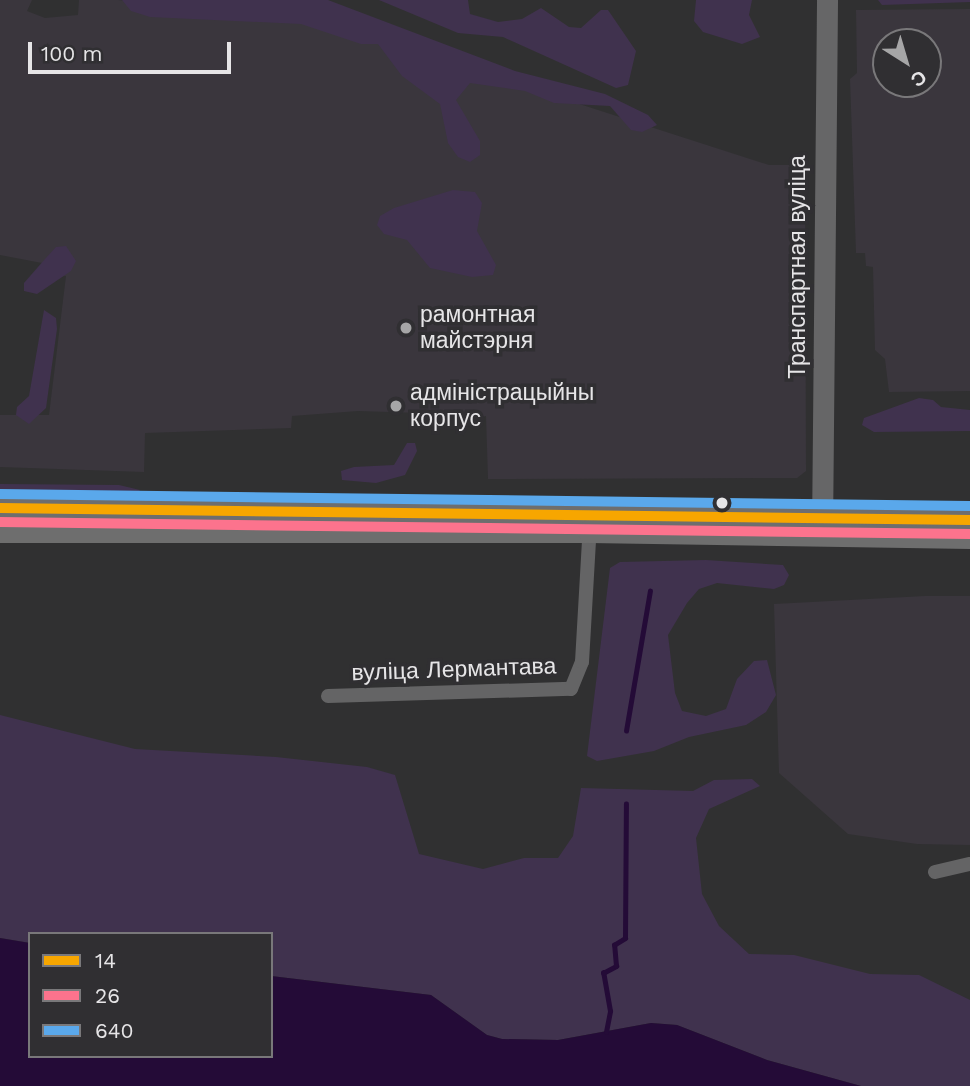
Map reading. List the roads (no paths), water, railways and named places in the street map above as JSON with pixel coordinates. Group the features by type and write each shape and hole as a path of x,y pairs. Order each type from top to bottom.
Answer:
{"main road":[{"name":"Транспартная вуліца","path":"822,525 827,0"},
{"path":"0,508 311,521"},
{"path":"0,531 311,521 822,525 970,520"},
{"path":"822,525 970,537"}],"street":[{"name":"вуліца Лермантава","path":"328,696 571,689 582,662 590,522"},
{"path":"935,872 970,864"}],"waterway":[{"path":"626,731 650,591"},
{"path":"606,1032 610,1011 603,973 616,966 614,945 625,938 626,804"}],"place":[{"name":"рамонтная майстэрня","path":"406,328"},
{"name":"адміністрацыйны корпус","path":"396,406"}]}
